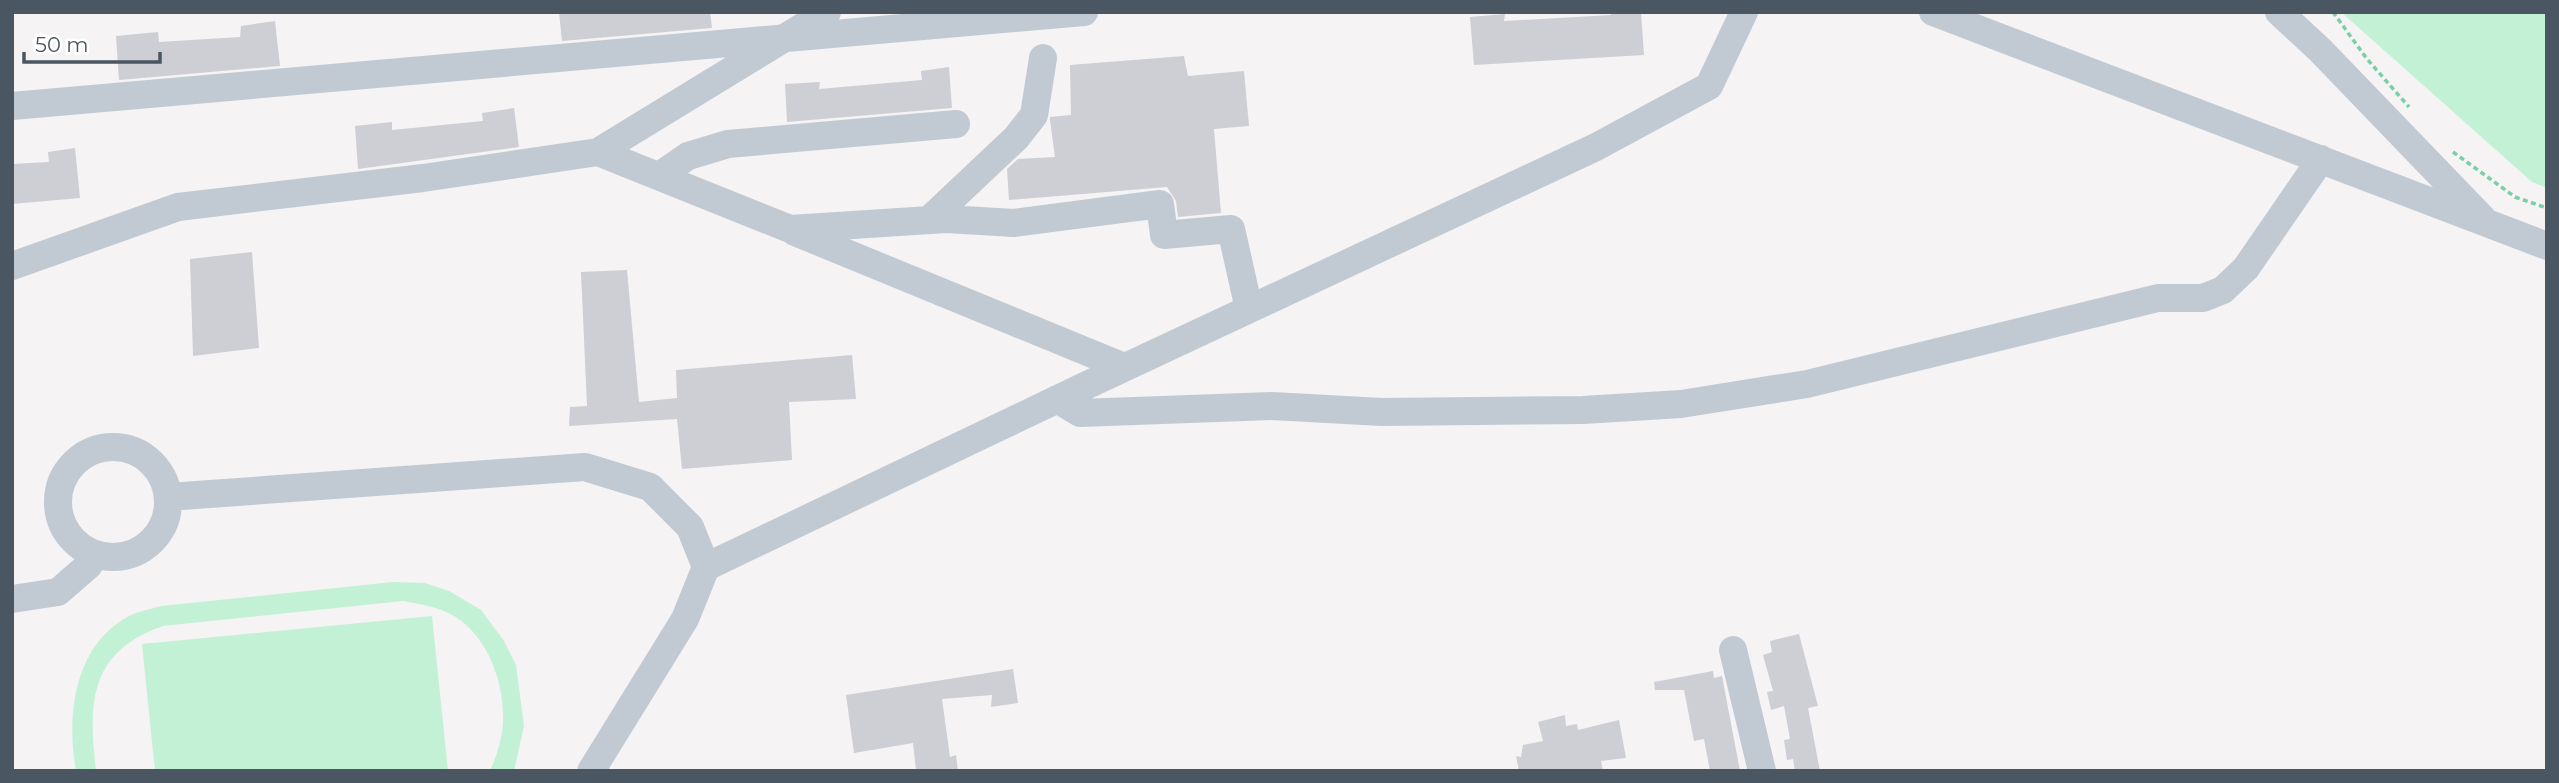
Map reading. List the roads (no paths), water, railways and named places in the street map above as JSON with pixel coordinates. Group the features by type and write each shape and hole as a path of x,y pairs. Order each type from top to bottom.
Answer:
{"street":[{"path":"12,266 178,207 423,178 598,152 827,12"},
{"path":"12,106 1084,12"},
{"path":"591,771 685,619 706,567 1124,367 1596,147 1709,86 1744,12"},
{"path":"1933,12 2547,246"},
{"path":"2279,12 2320,50 2486,223"},
{"path":"929,220 1016,138 1034,116 1044,58"},
{"path":"659,176 688,156 727,144 956,124"},
{"path":"598,152 1124,367"},
{"path":"1057,399 1080,413 1272,406 1382,412 1583,410 1681,404 1807,383 2158,298 2203,298 2223,290 2246,268 2321,159"},
{"path":"790,229 946,219 1014,223 1160,204 1164,235 1231,229 1249,309"},
{"path":"120,447 138,452 153,463 163,479 168,497 167,515 160,532 147,546 131,555 112,557 94,554 78,545 66,532 59,515 58,498 62,480 72,465 86,454 102,448 120,447"},
{"path":"168,497 585,467 650,487 690,527 706,567"},
{"path":"12,599 58,592 89,565 94,554"},
{"path":"1733,650 1762,771"}]}
